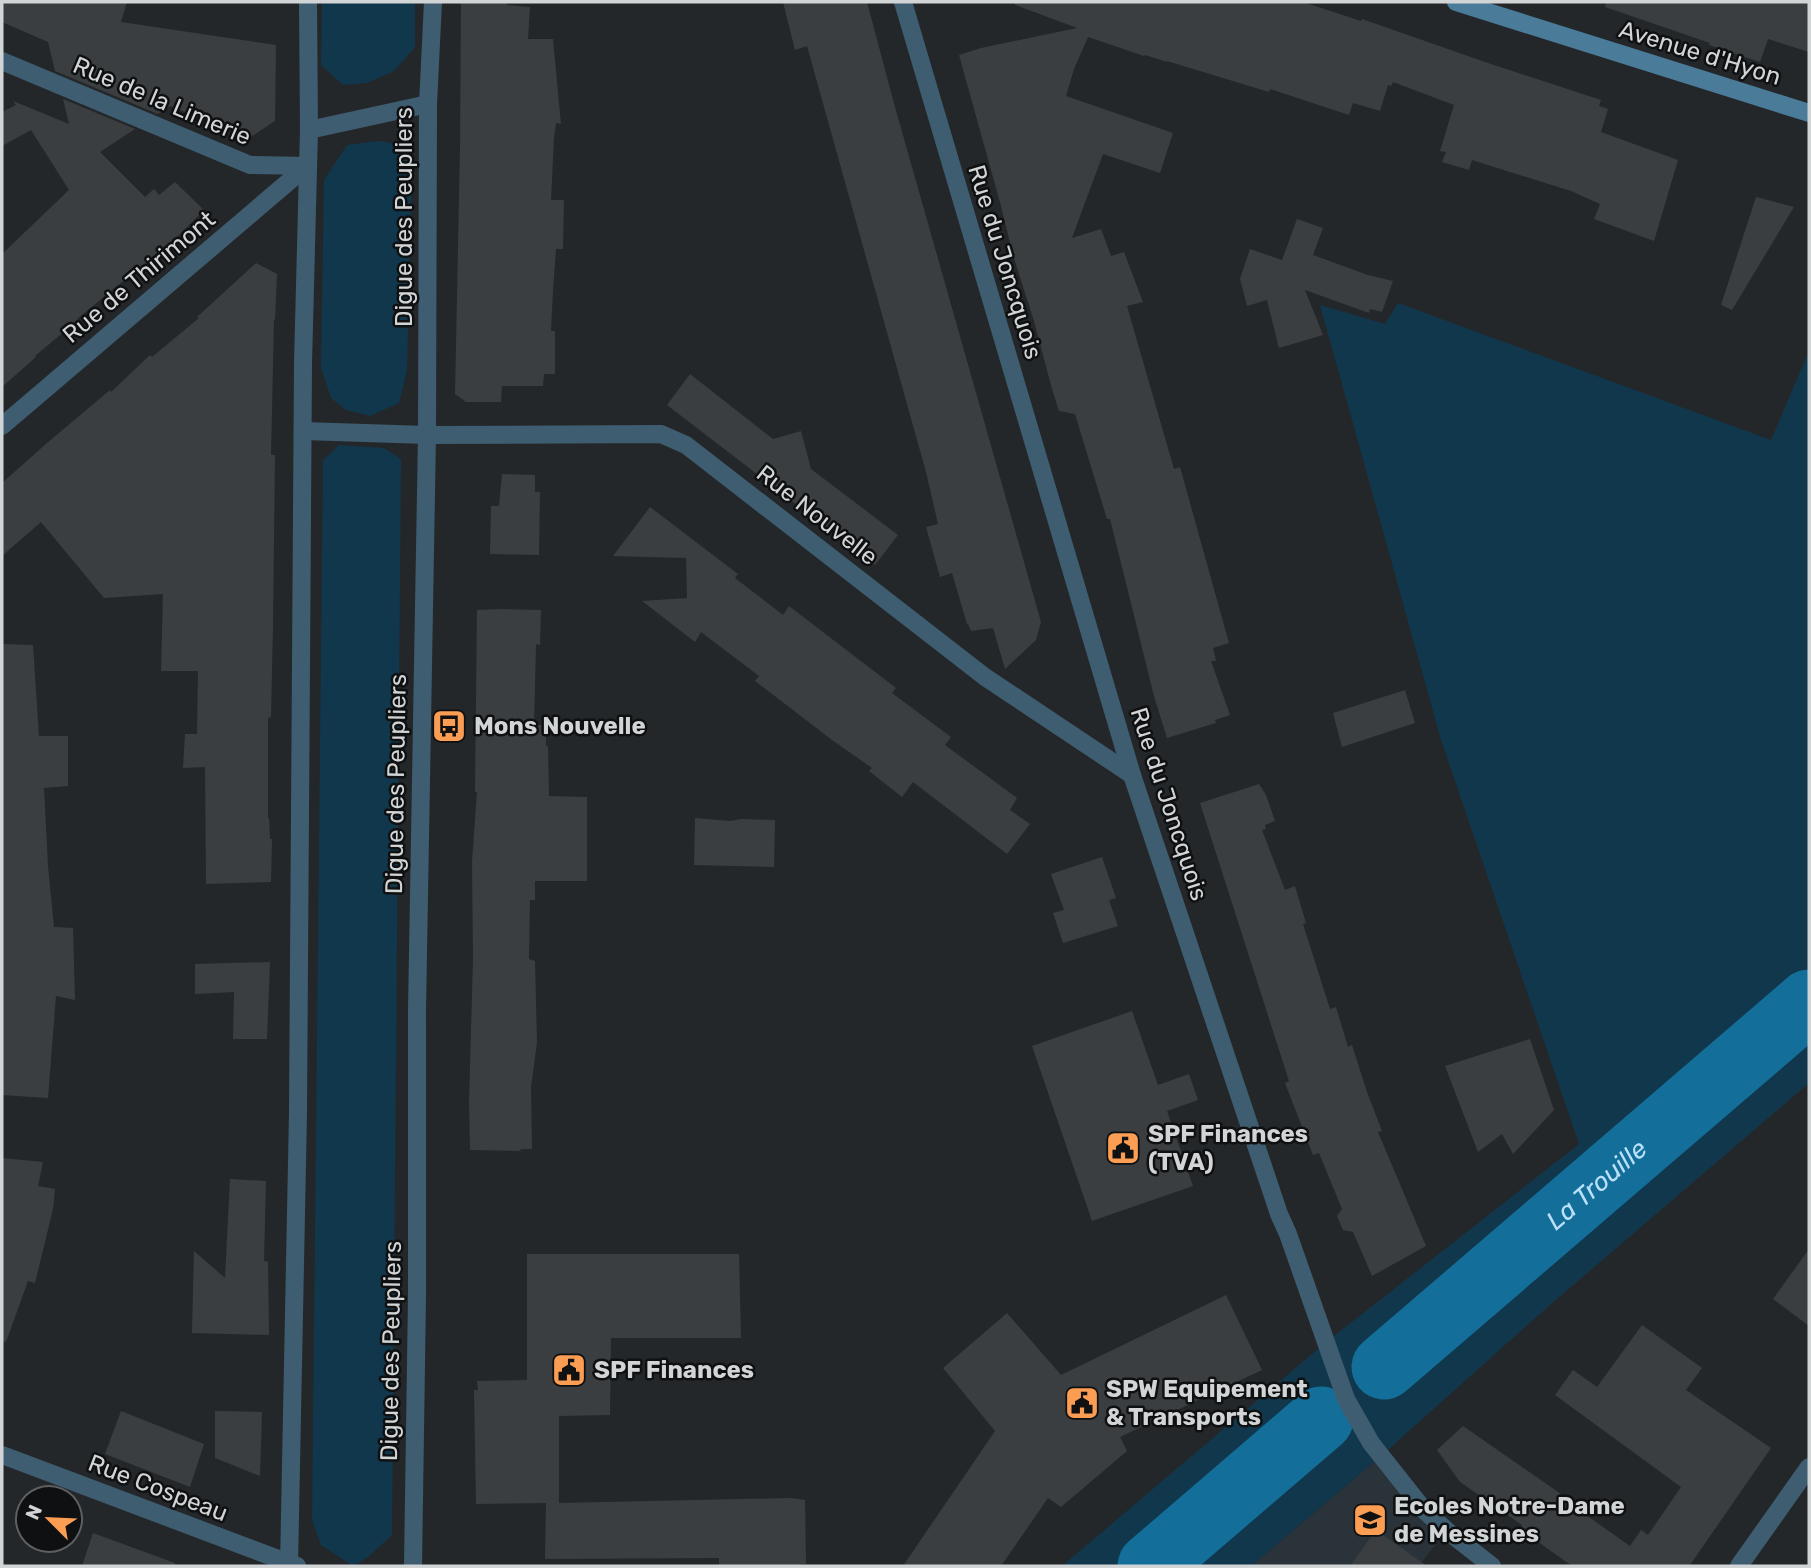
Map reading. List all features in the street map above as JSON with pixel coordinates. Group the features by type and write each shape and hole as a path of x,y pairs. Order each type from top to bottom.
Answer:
{"street":[{"path":"292,1565 309,2"},
{"name":"Digue des Peupliers","path":"413,1566 417,1010 427,435 428,104 433,2"},
{"name":"Rue du Joncquois","path":"903,2 1132,775 1279,1214 1346,1399 1371,1443 1424,1510 1446,1531 1492,1566"},
{"name":"Avenue d'Hyon","path":"1456,2 1809,113"},
{"name":"Rue de la Limerie","path":"2,61 250,165 307,166"},
{"path":"309,130 428,104"},
{"name":"Rue de Thirimont","path":"2,426 307,166"},
{"name":"Rue Nouvelle","path":"303,431 427,435 661,434 686,445 985,677 1132,775"},
{"name":"Rue Cospeau","path":"2,1455 292,1565"},
{"path":"1739,1566 1809,1467"}],"shaded area":[{"path":"322,2 415,2 415,47 394,71 367,83 343,85 321,65"},
{"path":"377,141 398,146 412,164 407,370 399,403 370,416 346,410 331,398 321,368 324,180 347,145"},
{"path":"1398,303 1771,440 1809,351 1809,1083 1251,1566 1062,1566 1325,1343 1579,1144 1441,740 1320,305 1385,324"},
{"path":"339,445 384,448 401,459 392,1535 368,1557 353,1566 321,1545 312,1520 323,460"},
{"name":"Ecoles Notre-Dame de Messines","path":"1381,1456 1446,1530 1419,1566 1251,1566"}],"building":[{"path":"2,2 127,2 121,22 276,45 275,121 249,138 170,106 158,114 55,71 48,42 2,22"},
{"path":"461,2 507,2 507,5 530,7 528,39 553,39 561,124 556,123 554,138 551,200 564,200 563,249 556,249 553,290 551,331 555,331 555,374 544,374 543,386 502,386 501,402 466,402 455,394"},
{"path":"783,2 867,2 1041,622 1036,640 1005,669 993,628 971,631 952,573 940,577 926,527 938,524 926,472 807,46 795,50"},
{"path":"1015,2 1303,2 1361,21 1362,19 1601,100 1599,106 1608,109 1601,132 1678,160 1654,241 1594,219 1600,204 1571,191 1472,160 1469,170 1442,162 1446,152 1440,151 1454,105 1393,82 1391,86 1388,85 1380,111 1353,103 1349,115 1270,89 1269,92 1088,37 1066,96 1173,133 1160,173 1103,154 1072,238 1101,229 1111,256 1124,252 1143,302 1127,306 1174,469 1180,467 1229,643 1213,648 1216,661 1211,661 1230,715 1215,720 1216,723 1167,738 1110,519 1107,519 1075,414 1059,411 959,55 1077,28 1015,5"},
{"path":"1606,2 1809,2 1809,52 1768,39 1760,62 1605,7"},
{"path":"63,99 135,129 100,152 145,197 154,189 159,195 175,182 204,210 178,236 77,319 2,387 2,254 69,190 31,130 2,146 2,112 16,105 13,101 69,124"},
{"path":"1756,197 1794,207 1732,310 1721,305"},
{"path":"1297,219 1323,228 1313,255 1393,281 1382,312 1370,309 1369,313 1305,290 1323,335 1279,348 1267,300 1247,306 1240,279 1250,249 1282,260"},
{"path":"256,263 277,274 271,455 275,455 273,626 271,717 268,718 271,882 206,884 205,767 183,768 185,734 197,734 198,671 161,671 163,594 104,598 41,522 2,556 2,483 110,390 111,392 150,355 152,357 199,318 197,317"},
{"path":"690,374 773,439 801,431 811,469 898,535 875,565 667,405"},
{"path":"502,474 535,475 535,492 540,492 539,555 490,554 491,506 499,506"},
{"path":"650,507 738,574 735,578 783,615 789,606 896,688 892,693 951,737 945,745 1017,798 1010,810 1030,824 1007,854 913,782 902,797 869,771 872,768 755,681 759,676 701,632 695,642 642,601 687,598 686,558 613,556"},
{"path":"477,610 541,610 540,645 536,644 534,725 542,725 541,733 546,734 549,796 587,797 587,881 535,881 535,900 530,900 529,959 535,961 537,1042 531,1087 532,1149 520,1151 470,1150 472,861 477,792"},
{"path":"2,644 33,645 39,736 68,736 68,786 44,788 54,927 73,928 75,1000 56,996 48,1098 2,1095"},
{"path":"1405,690 1415,723 1342,747 1333,713"},
{"path":"1259,784 1275,821 1265,825 1266,829 1262,830 1285,890 1295,886 1306,923 1303,924 1330,1009 1336,1007 1348,1047 1352,1045 1382,1131 1378,1132 1426,1246 1372,1276 1353,1232 1343,1230 1337,1216 1342,1209 1319,1153 1313,1155 1285,1083 1289,1081 1200,803"},
{"path":"695,818 730,821 775,820 774,867 694,865"},
{"path":"1102,857 1116,898 1109,900 1118,926 1063,943 1053,913 1064,910 1051,874"},
{"path":"270,962 267,1039 233,1039 234,992 195,994 195,964"},
{"name":"SPF Finances (TVA)","path":"1132,1011 1158,1085 1189,1074 1198,1100 1167,1111 1193,1186 1092,1221 1032,1046"},
{"path":"1530,1039 1554,1110 1513,1154 1502,1134 1478,1152 1445,1066"},
{"path":"2,1158 43,1162 38,1186 55,1189 53,1209 35,1283 28,1281 6,1342 2,1341"},
{"path":"230,1179 266,1181 264,1261 268,1262 269,1335 192,1333 194,1251 225,1278"},
{"path":"1809,1249 1809,1326 1773,1299"},
{"name":"SPF Finances","path":"527,1254 739,1254 741,1338 611,1338 610,1415 559,1416 559,1503 791,1498 805,1500 806,1564 719,1566 719,1558 545,1559 546,1503 476,1504 474,1390 478,1390 477,1381 527,1380"},
{"name":"SPW Equipement & Transports","path":"1226,1295 1262,1370 1120,1437 1127,1451 1061,1507 1048,1498 1001,1566 903,1566 995,1431 943,1368 1007,1313 1061,1375"},
{"path":"1642,1325 1702,1368 1686,1390 1771,1448 1690,1565 1692,1566 1572,1566 1520,1529 1522,1525 1460,1482 1437,1450 1463,1426 1630,1546 1641,1530 1648,1535 1681,1487 1555,1395 1573,1370 1597,1387"},
{"path":"121,1411 204,1444 190,1487 105,1454"},
{"path":"215,1411 262,1412 260,1476 215,1458"},
{"path":"1376,1530 1427,1566 1350,1566"},
{"path":"93,1533 175,1563 175,1566 82,1566"}],"waterway":[{"name":"La Trouille","path":"1384,1367 1809,1002"},
{"name":"La Trouille","path":"1150,1566 1321,1419"}],"place":[{"name":"Mons Nouvelle","path":"449,726"},
{"name":"SPF Finances (TVA)","path":"1123,1148"},
{"name":"SPF Finances","path":"569,1370"},
{"name":"SPW Equipement & Transports","path":"1082,1403"},
{"name":"Ecoles Notre-Dame de Messines","path":"1370,1520"}]}
